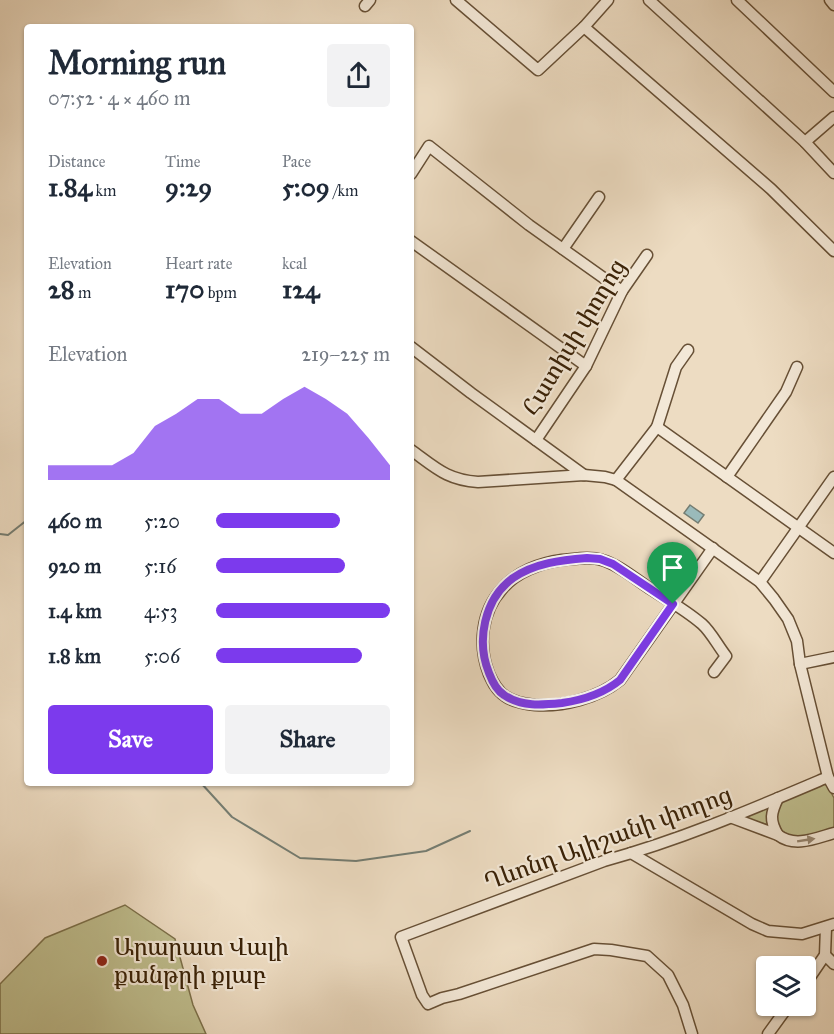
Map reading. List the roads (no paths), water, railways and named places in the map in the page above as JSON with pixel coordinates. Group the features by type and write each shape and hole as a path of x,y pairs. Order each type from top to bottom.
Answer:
{"street":[{"path":"456,0 538,70 584,27 608,0"},
{"path":"649,0 805,142 834,173"},
{"path":"737,0 834,92"},
{"path":"830,0 834,5"},
{"path":"584,27 771,189 834,250"},
{"path":"805,142 834,117"},
{"path":"414,169 429,146 530,225 622,291"},
{"path":"563,249 599,197"},
{"path":"414,243 586,366"},
{"name":"Հատիսի փողոց","path":"536,440 586,366 622,291 647,255"},
{"path":"414,349 584,475"},
{"path":"616,480 657,427 676,367 688,350"},
{"path":"727,477 786,392 797,367"},
{"path":"657,427 834,553"},
{"path":"414,452 447,476 462,481 584,475 616,480 760,582 788,619 797,641 828,777 834,788"},
{"path":"760,582 834,477"},
{"path":"713,548 673,604 620,680 609,689 585,698 539,705 516,701 506,697 493,682 482,646 483,631 496,597 514,577 545,564 571,559 600,559 613,564 673,604 703,624 726,656 714,672"},
{"path":"801,664 834,657"},
{"name":"Ղևոնդ Ալիշանի փողոց","path":"692,1034 683,1005 668,975 647,956 594,948 428,1004 422,995 401,937 604,861 730,817 828,777"},
{"path":"778,798 771,819 773,827 784,840 804,841 834,833"},
{"path":"730,817 778,835"},
{"path":"631,853 752,924 768,931 802,934 830,925 825,955 816,968"},
{"path":"825,955 834,964"},
{"path":"768,1034 781,1016"}],"water":[{"path":"690,505 704,515 698,523 684,513"}],"waterway":[{"path":"0,534 8,535 24,522"},
{"path":"204,786 232,817 300,858 356,861 426,851 470,831"}],"place":[{"name":"Արարատ Վալի քանթրի քլաբ","path":"102,961"}]}
